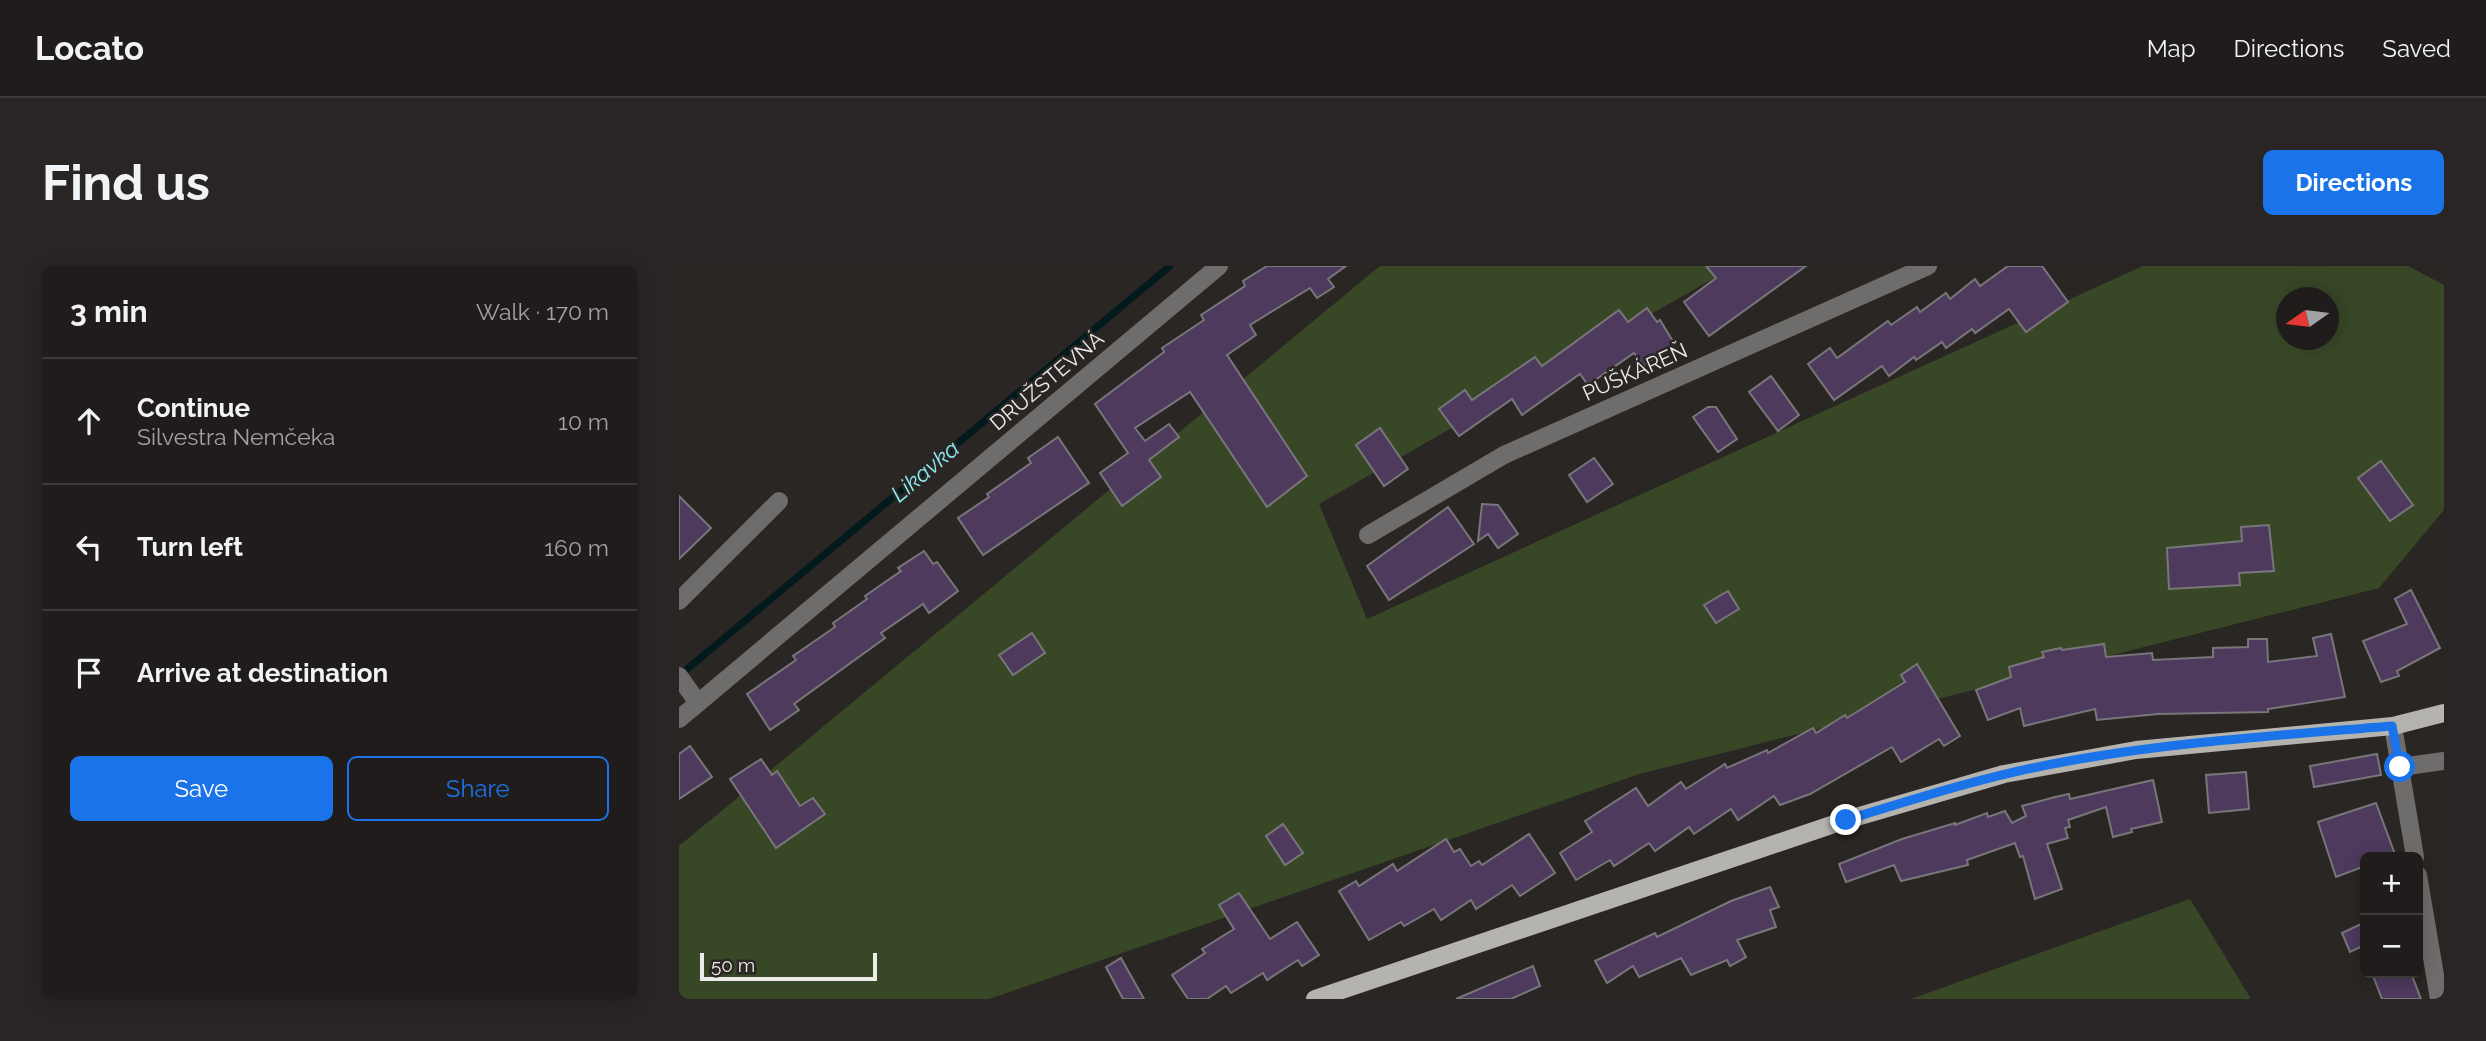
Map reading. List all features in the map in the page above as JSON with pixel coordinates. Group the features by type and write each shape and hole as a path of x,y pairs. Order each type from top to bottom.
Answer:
{"main road":[{"path":"1315,999 1846,820 2004,774 2136,750 2392,726 2444,713"}],"street":[{"name":"DRUŽSTEVNÁ","path":"679,719 1219,266"},
{"name":"PUŠKÁREŇ","path":"1368,535 1504,455 1928,266"},
{"path":"679,601 779,501"},
{"path":"679,676 698,703"},
{"path":"2392,726 2414,852"},
{"path":"2400,767 2444,761"},
{"path":"2423,905 2439,999"}],"green space":[{"path":"1380,266 1735,266 1319,504 1367,619 2143,266 2408,266 2444,285 2444,510 2379,588 1639,774 989,999 679,999 679,846"},
{"path":"2190,899 2251,999 1911,999"}],"building":[{"path":"1267,266 1346,266 1328,279 1334,287 1317,298 1310,288 1250,325 1256,335 1227,355 1307,476 1267,507 1190,392 1135,428 1145,441 1169,424 1179,437 1149,460 1161,477 1122,506 1100,473 1128,453 1095,404 1164,352 1162,348 1204,320 1201,315 1245,286 1243,281"},
{"path":"1706,266 1806,266 1709,336 1684,302 1716,278"},
{"path":"2008,266 2042,266 2068,302 2026,332 2009,309 1975,333 1972,329 1946,348 1942,342 1916,360 1914,357 1889,376 1882,366 1834,400 1808,364 1830,348 1837,358 1888,321 1891,325 1917,307 1920,312 1946,293 1950,299 1975,279 1980,286"},
{"path":"1647,308 1657,322 1660,320 1674,343 1643,366 1634,353 1588,385 1580,374 1522,415 1512,399 1459,436 1439,409 1465,390 1472,400 1535,357 1542,366 1619,310 1628,322"},
{"path":"1771,376 1799,415 1778,431 1749,392"},
{"path":"1708,407 1716,407 1737,439 1718,452 1693,417"},
{"path":"1380,428 1408,469 1384,486 1356,445"},
{"path":"1058,437 1089,483 983,555 958,518 1031,463 1028,458"},
{"path":"1594,458 1613,484 1587,502 1569,475"},
{"path":"2381,461 2413,505 2390,521 2358,478"},
{"path":"679,496 711,528 679,559"},
{"path":"1482,504 1498,505 1518,534 1498,548 1488,534 1478,541"},
{"path":"1448,507 1474,544 1389,600 1367,566"},
{"path":"2269,525 2274,571 2239,573 2240,585 2169,589 2167,548 2242,541 2241,527"},
{"path":"924,551 933,564 937,562 958,591 929,613 923,604 881,633 885,638 794,704 799,710 770,730 747,694 796,660 793,656 835,627 833,623 901,571 898,568"},
{"path":"2411,590 2440,648 2397,671 2399,676 2381,682 2363,641 2407,624 2395,599"},
{"path":"1728,591 1739,609 1716,623 1704,605"},
{"path":"1032,633 1045,653 1013,675 999,655"},
{"path":"2331,634 2345,697 2268,709 2268,712 2158,714 2097,720 2095,709 2024,726 2020,708 1988,720 1976,690 2011,677 2009,667 2044,657 2042,652 2061,648 2104,644 2106,657 2152,653 2153,660 2213,657 2213,648 2248,647 2248,639 2267,639 2268,662 2317,656 2313,638"},
{"path":"1917,664 1960,736 1944,746 1939,739 1901,762 1892,747 1810,794 1780,805 1774,796 1738,820 1731,809 1694,834 1689,827 1655,851 1649,843 1614,866 1610,860 1576,880 1560,853 1592,832 1585,821 1636,788 1648,806 1681,782 1686,789 1725,764 1727,768 1767,750 1768,753 1813,728 1816,733 1845,715 1847,718 1905,682 1901,675"},
{"path":"690,746 712,777 679,799 679,754"},
{"path":"2377,754 2381,775 2314,787 2310,766"},
{"path":"761,759 772,775 777,771 800,806 813,798 825,814 776,848 730,779"},
{"path":"2246,772 2249,809 2209,813 2206,775"},
{"path":"2153,780 2162,822 2131,829 2132,832 2113,837 2106,807 2068,820 2070,827 2065,828 2068,838 2047,844 2062,889 2035,899 2023,856 2020,857 2015,843 1967,860 1968,865 1901,881 1894,865 1846,882 1839,864 1902,839 1955,825 1987,813 1988,817 2005,811 2012,823 2026,816 2022,806 2069,794 2070,799"},
{"path":"2376,803 2394,852 2360,852 2360,868 2336,877 2318,822"},
{"path":"1283,824 1303,853 1285,865 1266,836"},
{"path":"1529,834 1555,873 1520,896 1512,885 1476,909 1471,900 1441,920 1434,909 1404,926 1401,922 1369,940 1339,891 1356,881 1359,886 1393,864 1397,871 1446,839 1454,852 1460,849 1471,866 1479,861 1482,865"},
{"path":"1770,887 1779,907 1770,910 1776,927 1737,940 1746,957 1730,966 1727,960 1691,975 1681,958 1639,977 1633,966 1607,983 1595,961 1655,933 1657,937 1731,901"},
{"path":"1239,893 1270,939 1297,922 1319,955 1302,966 1298,960 1267,980 1263,973 1231,993 1226,986 1207,999 1188,999 1172,975 1205,953 1202,949 1234,929 1219,905"},
{"path":"2360,924 2360,947 2350,952 2342,933"},
{"path":"1121,958 1144,999 1123,999 1106,967"},
{"path":"1533,966 1540,986 1511,999 1456,999"},
{"path":"2374,978 2413,978 2421,999 2382,999"}],"waterway":[{"name":"Likavka","path":"680,675 1170,266"}],"route":[{"path":"1846,820 1959,785 2064,761 2136,750 2338,730 2392,726 2400,767"}]}
